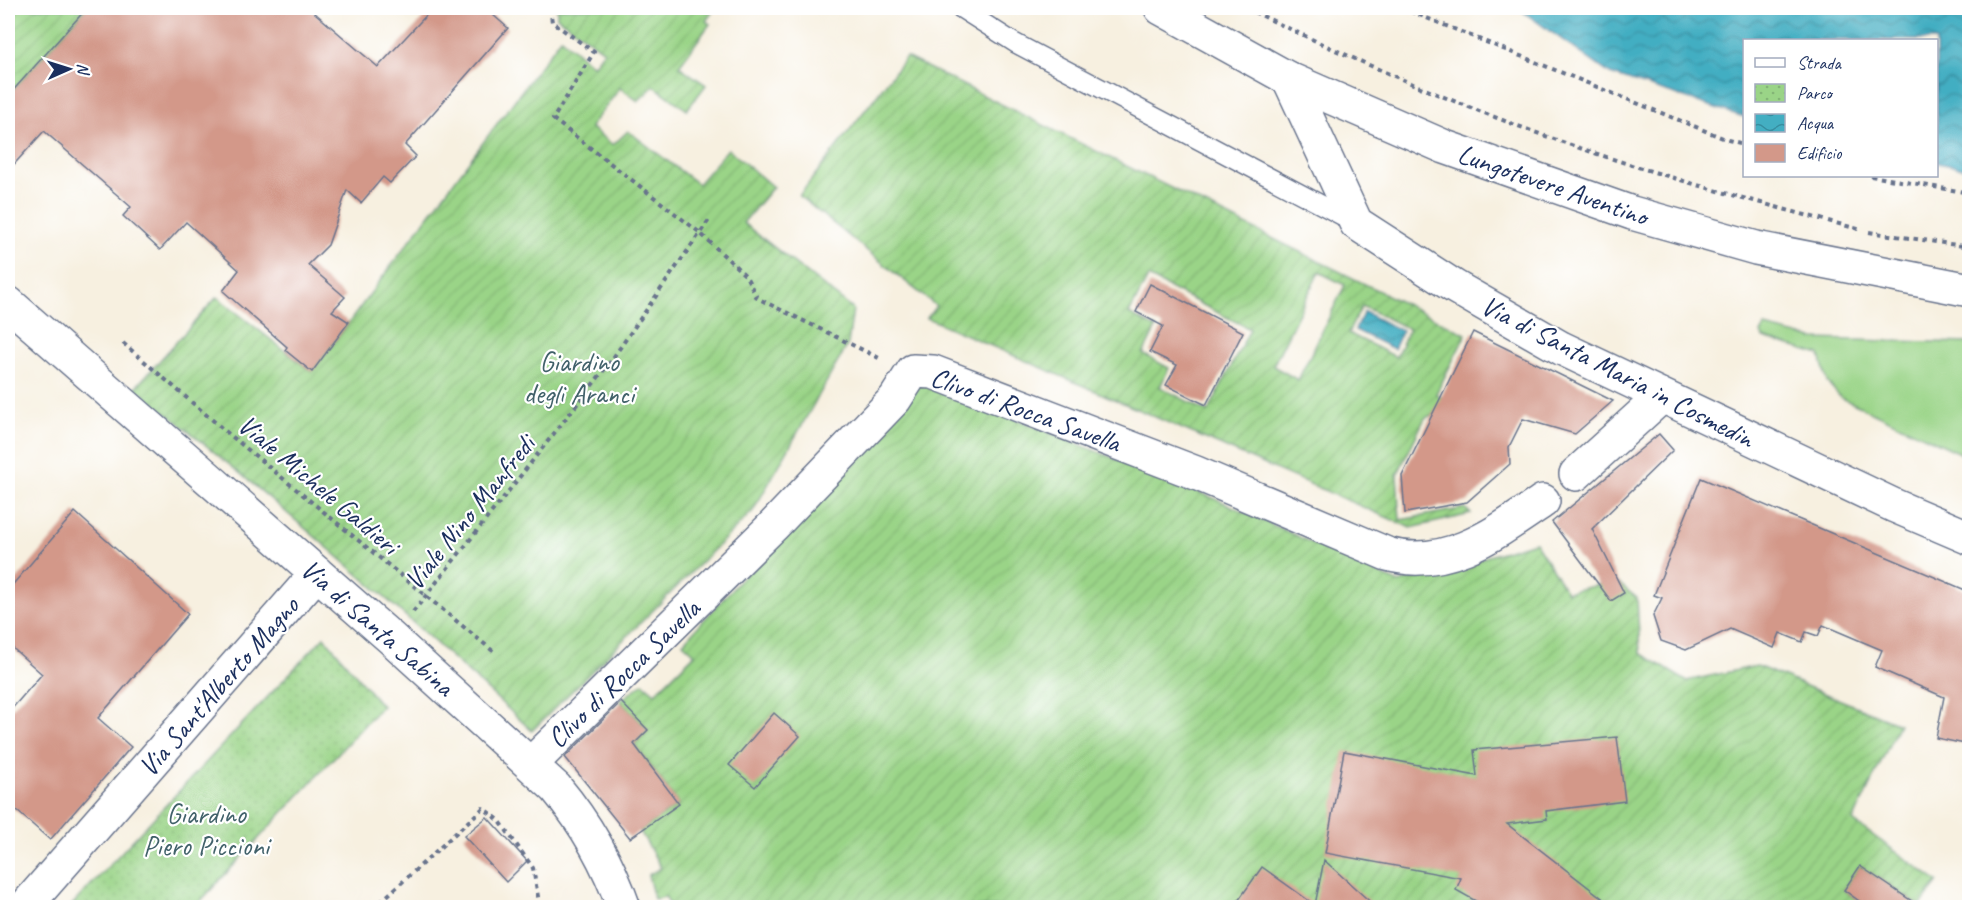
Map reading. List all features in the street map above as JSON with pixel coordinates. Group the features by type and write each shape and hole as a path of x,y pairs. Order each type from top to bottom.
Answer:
{"street":[{"name":"Lungotevere Aventino","path":"1161,8 1289,79 1445,147 1632,213 1756,248 1970,290"},
{"path":"1289,79 1356,223"},
{"name":"Via di Santa Maria in Cosmedin","path":"1356,223 1514,322 1661,397 1895,506 1970,538"},
{"name":"Via di Santa Sabina","path":"8,303 391,638 531,764 580,817 612,873 624,908"},
{"name":"Clivo di Rocca Savella","path":"531,764 773,526 895,399 913,371 933,372 1196,473 1386,554 1408,560 1433,558 1465,548 1498,532 1543,501"},
{"path":"1575,474 1661,397"},
{"name":"Via Sant'Alberto Magno","path":"24,908 317,573"}],"lane":[{"path":"960,8 1044,59 1356,223"}],"path":[{"path":"550,8 552,22 594,52 553,119 699,232 746,276 757,298 887,362"},
{"path":"585,8 591,8"},
{"path":"1246,8 1301,34 1513,124 1742,198 1864,231 1970,247"},
{"path":"1402,8 1728,140 1743,144"},
{"path":"1877,177 1970,193"},
{"name":"Viale Nino Manfredi","path":"391,638 426,598 609,365 709,220"},
{"name":"Viale Michele Galdieri","path":"123,343 152,370 493,651"},
{"path":"374,908 483,808 499,820 533,868 540,908"},
{"path":"1965,908 1970,902"}],"green space":[{"path":"8,8 87,8 8,96"},
{"name":"Giardino degli Aranci","path":"557,8 715,8 706,21 710,24 679,66 706,85 687,110 654,86 638,101 620,88 590,127 613,145 628,131 698,184 728,149 773,187 743,223 853,309 848,344 753,511 532,731 337,556 135,388 217,297 312,372 561,38 593,66 604,51 557,17"},
{"path":"906,57 1466,334 1436,394 1446,399 1439,412 1425,418 1397,475 1400,520 1465,508 1471,514 1411,528 927,318 936,306 799,196","holes":["1319,272 1345,285 1298,380 1273,366","1148,277 1250,329 1208,412 1160,387 1169,368 1143,354 1156,328 1129,314","1362,306 1409,329 1396,357 1348,333"]},
{"path":"1765,327 1813,339 1969,343 1969,457 1841,398 1827,382 1820,355 1763,338 1761,333"},
{"path":"921,381 1223,502 1399,583 1535,542 1567,592 1616,581 1637,598 1640,653 1686,681 1757,666 1899,724 1853,821 1938,882 1920,906 1860,866 1844,890 1869,908 670,907 666,897 654,899 648,875 661,868 640,831 679,804 634,744 648,730 620,701 643,683 655,693 695,654 683,643"},
{"name":"Giardino Piero Piccioni","path":"324,637 382,706 195,907 70,907"}],"water":[{"path":"1518,8 1969,8 1969,169 1938,163 1938,39 1743,39 1743,117 1610,74"},
{"path":"1364,312 1402,331 1394,349 1355,330"}],"building":[{"path":"87,8 309,8 378,67 433,8 485,8 508,28 405,145 416,156 390,183 383,177 361,203 347,190 328,245 308,265 345,297 332,311 349,322 312,372 285,350 287,347 223,291 239,270 186,222 160,250 123,216 131,207 44,131 8,171 8,96"},
{"path":"1150,284 1243,332 1206,405 1166,385 1177,365 1150,352 1163,326 1136,312"},
{"path":"1473,332 1613,401 1575,434 1523,419 1509,447 1510,464 1467,502 1405,513 1402,476"},
{"path":"1659,434 1673,450 1592,529 1624,593 1611,601 1552,522"},
{"path":"1701,478 1970,592 1970,745 1936,738 1944,697 1875,667 1882,650 1823,625 1818,636 1806,632 1802,642 1780,633 1774,648 1730,629 1686,650 1661,641 1653,616 1662,598 1654,595"},
{"path":"75,512 188,614 98,718 131,747 50,840 8,803 8,713 42,674 8,644 8,590"},
{"path":"621,702 648,730 634,744 679,804 630,838 565,757"},
{"path":"774,713 800,736 755,787 729,765"},
{"path":"1617,737 1625,801 1546,811 1547,819 1507,824 1615,908 1488,908 1456,890 1461,878 1325,853 1344,751 1477,776 1474,750"},
{"path":"487,817 527,861 506,882 464,836"},
{"path":"1324,860 1377,908 1233,908 1262,867 1315,905"},
{"path":"1860,866 1922,908 1869,908 1844,890"}]}
